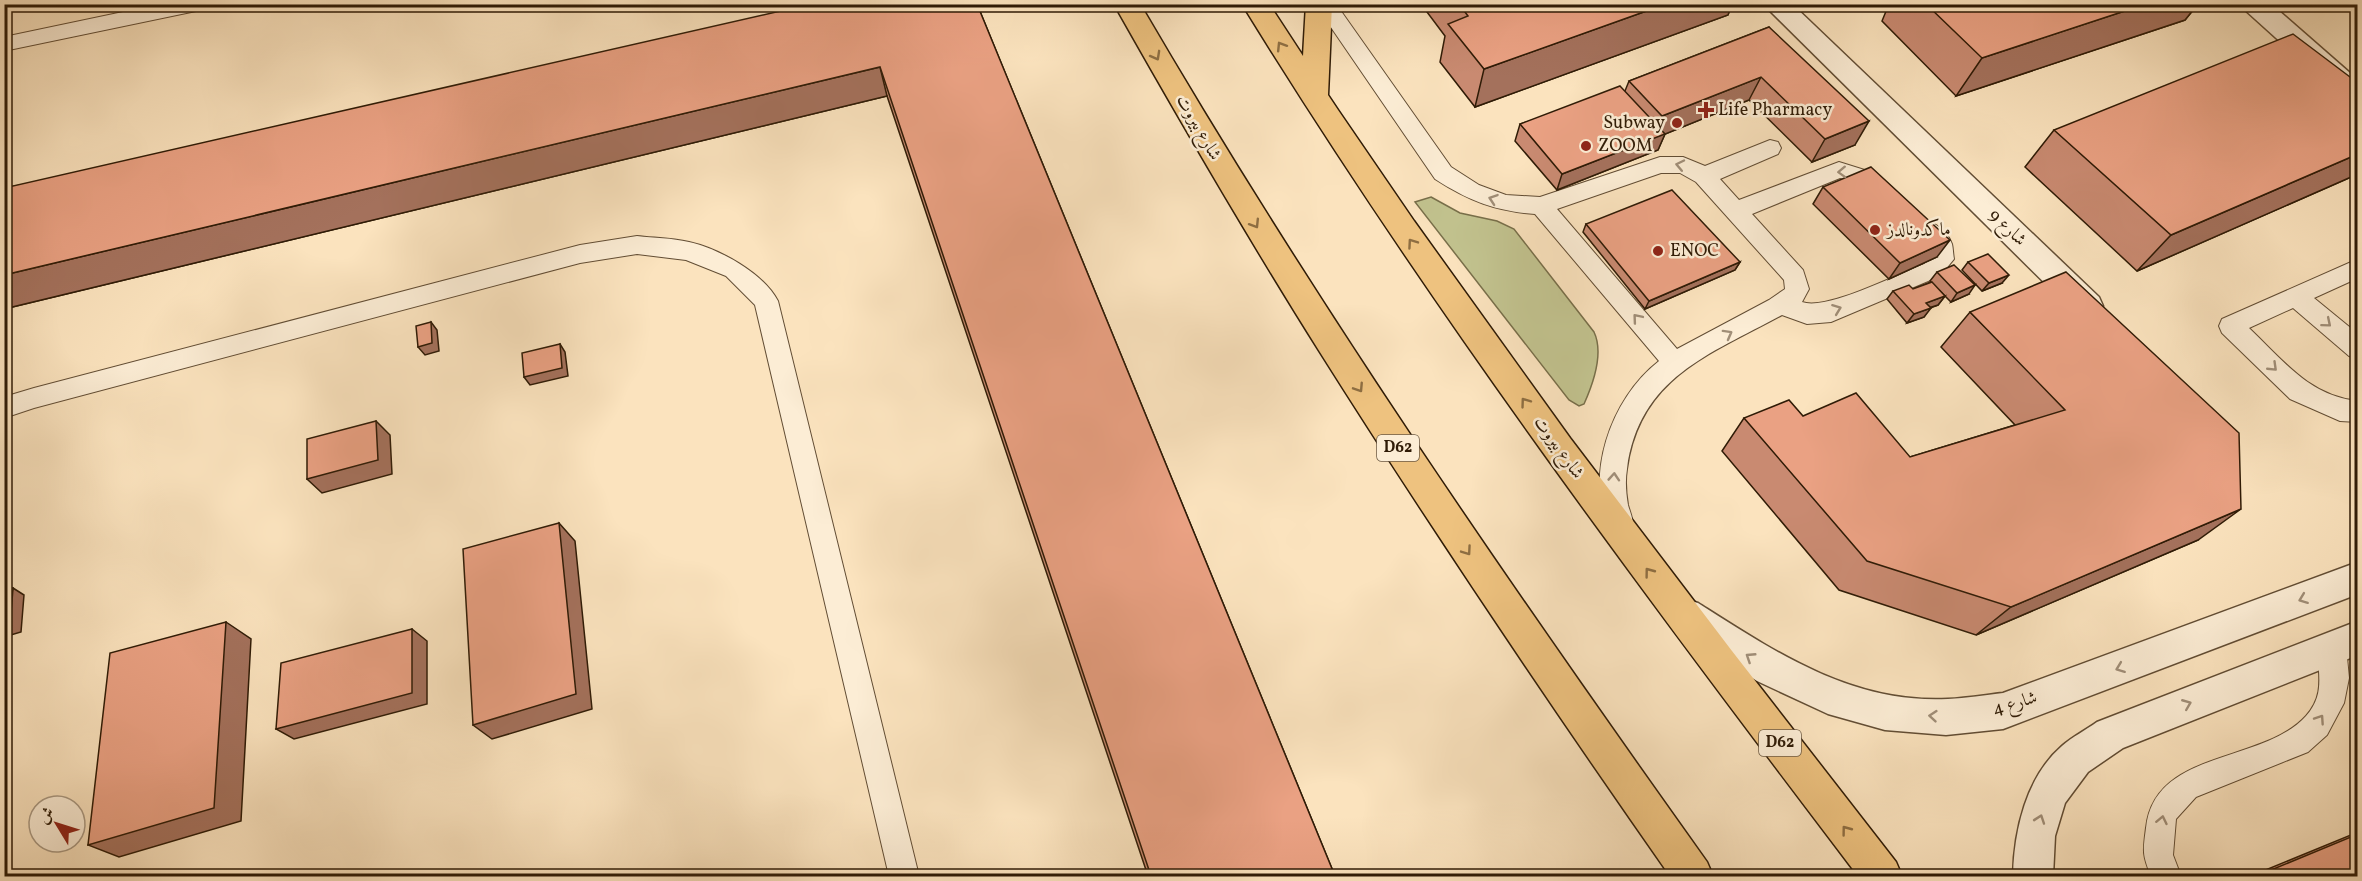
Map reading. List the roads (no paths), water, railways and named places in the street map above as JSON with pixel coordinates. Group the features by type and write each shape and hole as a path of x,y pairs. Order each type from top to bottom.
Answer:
{"main road":[{"name":"شارع بيروت","path":"1127,4 1239,198 1322,332 1422,484 1693,876"},
{"name":"شارع بيروت","path":"1255,4 1314,98 1448,294 1621,534 1882,876"},
{"path":"1314,98 1319,4"}],"street":[{"name":"شارع 9","path":"1776,4 2110,327"},
{"path":"2254,4 2358,96"},
{"name":"شارع 4","path":"1678,610 1770,669 1828,696 1885,712 1946,717 2002,711 2358,578"},
{"path":"2033,876 2035,837 2049,793 2075,759 2110,735 2345,643"}],"lane":[{"path":"4,44 196,4"},
{"path":"1325,4 1443,173 1471,191 1504,203 1541,206 1660,165 1683,165 1704,176 1795,277 1797,289 1792,298 1675,363 1647,387 1627,418 1616,453 1613,492 1621,534"},
{"path":"1704,176 1770,148"},
{"path":"1736,212 1827,173 1839,170 1853,171 1867,177 1940,244 1942,259 1932,270 1831,312 1807,314 1781,305"},
{"path":"1541,206 1675,363"},
{"path":"4,408 33,398 580,254 637,246 690,251 734,270 766,301 904,876"},
{"path":"2358,268 2231,326 2299,392 2340,410 2358,412"},
{"path":"2296,297 2358,349"},
{"path":"2166,876 2158,855 2162,813 2187,786 2298,742 2317,725 2330,703 2345,643"}],"place":[{"name":"Life Pharmacy","path":"1706,110"},
{"name":"Subway","path":"1677,123"},
{"name":"ZOOM","path":"1586,146"},
{"name":"ماكدونالدز","path":"1875,230"},
{"name":"ENOC","path":"1658,251"}]}
